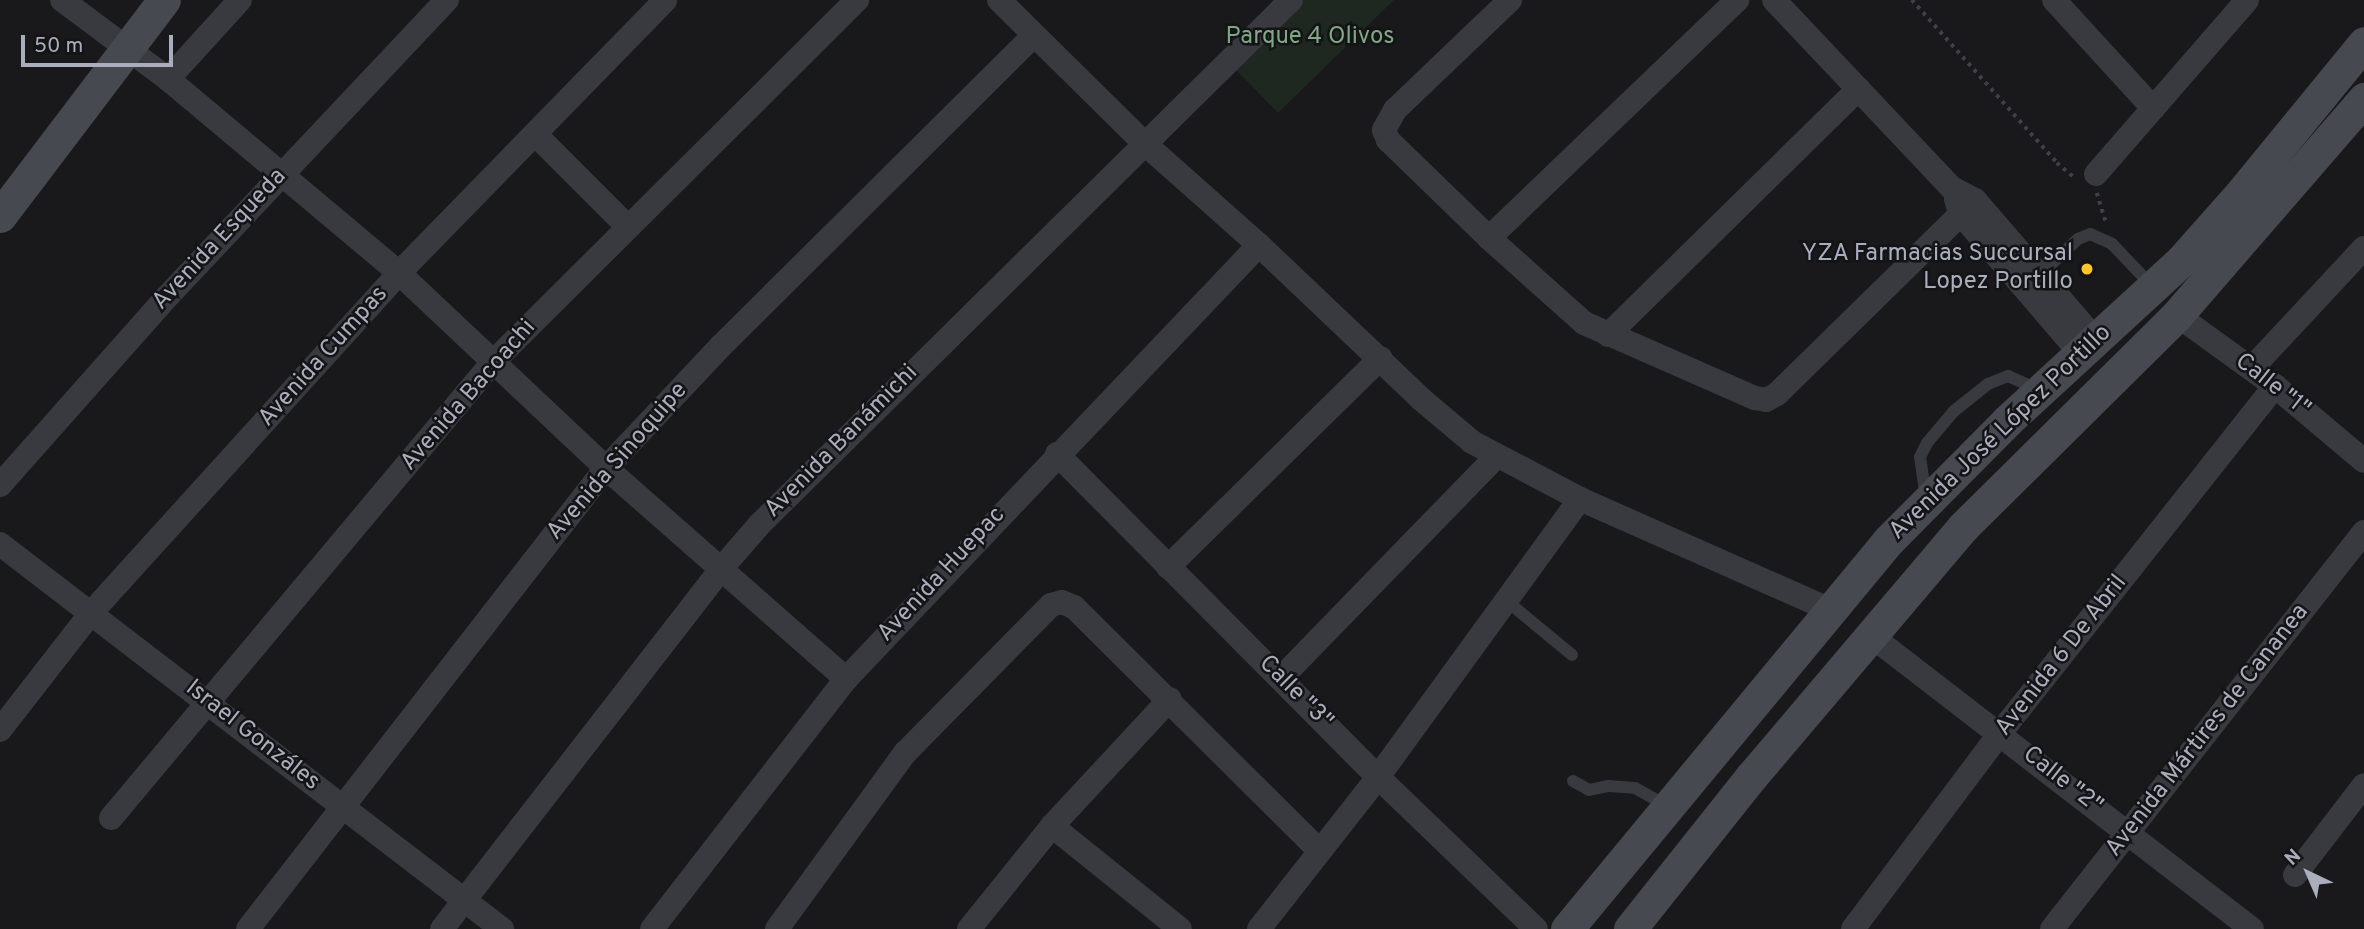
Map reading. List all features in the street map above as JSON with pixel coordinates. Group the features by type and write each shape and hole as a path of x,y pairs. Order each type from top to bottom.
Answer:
{"main road":[{"path":"0,216 164,0"},
{"name":"Avenida José López Portillo","path":"1567,929 1888,541 1927,503 1934,492 2153,288 2215,224 2364,44"},
{"name":"Avenida José López Portillo","path":"1630,929 1751,777 1963,527 2177,314 2364,99"},
{"path":"1870,635 1864,611 1869,579 1927,503"},
{"path":"1751,777 1781,727 1840,648 1843,631 1830,610"}],"street":[{"path":"62,0 168,79 399,273 606,468 846,679"},
{"path":"168,79 240,0"},
{"name":"Avenida Esqueda","path":"0,485 282,172 447,0"},
{"name":"Avenida Cumpas","path":"0,730 91,613 399,273 666,0"},
{"name":"Avenida Bacoachi","path":"111,818 492,363 857,0"},
{"path":"999,0 1144,143 1259,245 1449,424 1497,456 1580,499 1830,610"},
{"name":"Avenida Banámichi","path":"442,929 721,569 788,494 1292,0"},
{"path":"1510,0 1395,110 1384,130 1395,148 1570,313 1608,335 1755,398 1766,400 1777,394 1967,206"},
{"path":"1489,238 1737,0"},
{"path":"1774,0 1952,188 2089,347"},
{"path":"2054,0 2153,108"},
{"path":"2086,177 2153,108 2247,0"},
{"name":"Avenida Sinoquipe","path":"248,929 606,468 721,346 1034,35"},
{"path":"1608,335 1858,89"},
{"path":"536,135 628,227"},
{"path":"1967,206 2040,275 2089,347"},
{"name":"Avenida Huepac","path":"652,929 846,679 1057,454 1259,245"},
{"path":"2252,368 2364,248"},
{"name":"Calle \"1\"","path":"2177,314 2275,386 2364,461"},
{"path":"1168,568 1381,358"},
{"name":"Avenida 6 De Abril","path":"1853,929 2000,733 2275,386"},
{"name":"Calle \"3\"","path":"1057,454 1168,568 1536,929"},
{"path":"1281,678 1497,456"},
{"path":"1259,929 1508,602 1580,499"},
{"name":"Avenida Mártires de Cananea","path":"2052,929 2364,532"},
{"name":"Israel Gonzáles","path":"0,544 210,702 502,929"},
{"path":"777,929 905,753 1051,604 1062,602 1074,607 1170,699 1320,851"},
{"name":"Calle \"2\"","path":"1870,635 2252,929"},
{"path":"969,929 1052,826 1170,699"},
{"path":"2295,875 2364,785"},
{"path":"1052,826 1180,929"}],"lane":[{"path":"2040,275 2078,239 2090,234 2112,244 2153,288"},
{"path":"1927,503 1920,457 1927,443 1954,411 1988,384 2008,376 2040,391"},
{"path":"1508,602 1572,655"},
{"path":"1573,781 1589,790 1608,786 1635,788 1668,807"}],"path":[{"path":"1912,0 2057,163 2086,177"}],"green space":[{"name":"Parque 4 Olivos","path":"1304,0 1394,0 1278,113 1234,68"}],"place":[{"name":"YZA Farmacias Succursal Lopez Portillo","path":"2087,269"}]}
